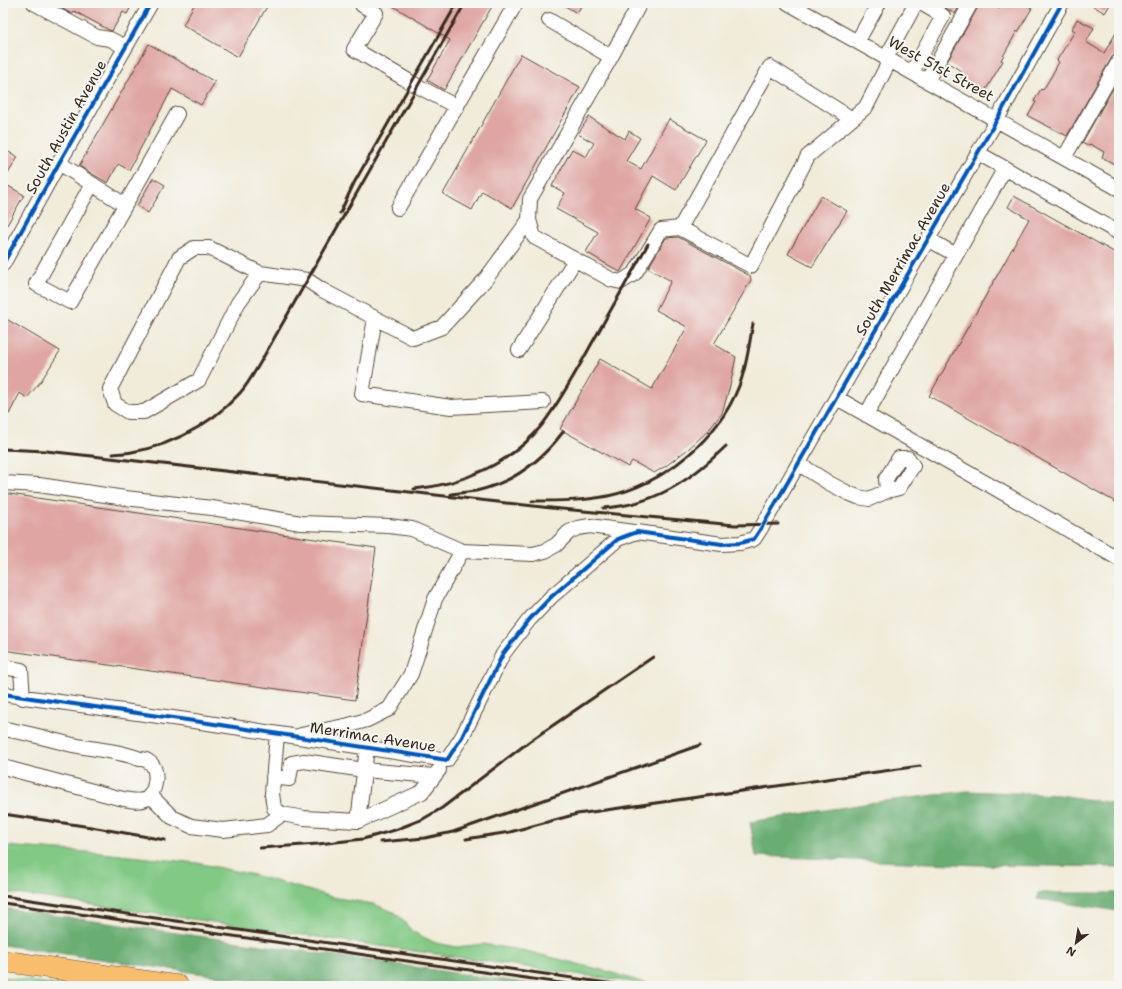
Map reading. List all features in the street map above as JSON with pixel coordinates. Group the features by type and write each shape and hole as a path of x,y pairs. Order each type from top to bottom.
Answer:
{"highway":[{"path":"3,961 178,986"}],"street":[{"path":"34,3 96,37 110,39 125,47"},
{"name":"South Austin Avenue","path":"3,264 150,3"},
{"path":"363,3 362,5 376,13 354,49 412,84 460,101"},
{"path":"398,208 516,3"},
{"path":"640,3 530,199 529,220 534,237 612,280 621,282 635,273 661,230 680,228 751,266 808,156 866,107 916,3"},
{"name":"West 51st Street","path":"789,3 1119,189"},
{"path":"857,42 879,3"},
{"path":"912,72 943,16 921,3"},
{"path":"927,82 972,3"},
{"name":"South Merrimac Avenue","path":"763,525 997,120 1062,3"},
{"path":"549,20 611,57"},
{"path":"1064,158 1119,61"},
{"path":"680,228 770,68 852,119"},
{"path":"92,184 36,284 70,302 177,114"},
{"path":"978,153 1119,233"},
{"path":"59,163 125,205"},
{"path":"866,415 1005,168"},
{"path":"260,273 238,303 199,380 144,412 128,412 115,404 110,390 179,258 194,248 209,248 260,273 307,280 322,290 413,338 442,327 485,280 529,220"},
{"path":"928,239 956,255"},
{"path":"519,350 576,260"},
{"path":"376,318 362,394 451,407 543,402"},
{"path":"837,398 1119,559"},
{"path":"799,464 835,486 858,497 869,499 887,491 899,488 913,466 908,458 916,444"},
{"path":"3,483 39,485 125,498 212,508 301,523 390,526 412,530 462,551 533,554 545,551 556,545 569,532 578,528 590,526 637,532"},
{"name":"Merrimac Avenue","path":"3,694 208,723 447,760 462,737 503,654 529,620 550,597 618,538 637,532 722,544 740,544 754,539 763,525"},
{"path":"292,736 367,720 389,709 411,674 435,599 462,551"},
{"path":"3,667 21,670 23,698"},
{"path":"3,730 77,746 128,754 150,762 154,768 156,776 153,790 150,795 145,799 133,800 116,797 3,767"},
{"path":"277,734 272,794 274,808 282,814 304,818 358,821 422,792 447,760"},
{"path":"358,821 367,748"},
{"path":"273,777 289,780 292,763 304,761 364,770 434,776"},
{"path":"150,795 172,817 191,826 223,830 267,825 282,814"}],"green space":[{"path":"968,791 1059,795 1119,804 1119,867 979,865 756,856 750,822 877,802"},
{"path":"3,846 101,853 197,863 254,875 332,897 373,904 396,913 413,932 436,943 457,947 483,944 526,951 606,971 652,985 3,892"},
{"path":"1038,893 1119,893 1119,911 1037,899"},
{"path":"3,908 545,986 287,986 3,945"},
{"path":"3,977 64,986 3,986"}],"building":[{"path":"52,3 133,3 127,14 123,12 112,31 74,11 72,14"},
{"path":"195,3 269,3 238,57 183,25"},
{"path":"388,3 494,3 444,90 427,80 450,40"},
{"path":"560,3 583,3 577,13"},
{"path":"938,3 961,3 955,14"},
{"path":"979,3 989,3 999,9 1002,3 1033,3 1030,8 1032,8 1018,32 1017,31 1001,60 1003,61 985,91 958,76 961,71 947,62"},
{"path":"1088,3 1111,3 1105,13"},
{"path":"1077,19 1094,28 1086,42 1104,53 1119,28 1119,52 1112,57 1067,136 1028,116 1036,102 1034,101 1052,75 1059,62 1057,60 1075,31 1072,29"},
{"path":"149,44 215,82 201,105 172,89 129,170 118,164 108,183 79,166"},
{"path":"521,54 580,87 512,208 482,191 472,210 443,194"},
{"path":"1119,78 1119,167 1102,157 1104,152 1090,144 1088,146 1082,143"},
{"path":"589,117 625,139 629,131 640,138 626,161 641,169 669,119 706,140 676,190 653,176 635,209 651,218 620,272 586,252 598,232 556,209 565,193 552,186 572,149 586,157 594,143 578,134"},
{"path":"3,149 18,157 3,182"},
{"path":"153,178 165,185 148,213 137,206"},
{"path":"3,183 24,195 3,232"},
{"path":"821,196 847,211 812,267 788,254"},
{"path":"1014,196 1119,255 1119,504 929,396 1029,219 1008,207"},
{"path":"678,237 750,276 751,280 714,344 736,357 730,386 722,413 708,431 688,449 666,466 654,473 632,461 628,467 560,429 600,359 652,389 687,327 656,310 671,281 648,268 666,238"},
{"path":"3,317 60,351 41,381 27,398 20,393 9,414 3,411"},
{"path":"3,493 376,548 355,700 3,650"}],"railway":[{"path":"113,454 148,449 182,436 213,417 243,390 260,363 465,3"},
{"path":"340,213 354,183 456,5"},
{"path":"414,489 450,483 484,470 501,461 530,438 542,425 562,396 648,244"},
{"path":"532,501 589,499 608,496 629,490 669,470 687,456 718,424 730,405 744,371 753,324"},
{"path":"451,494 476,491 514,476 536,461 563,432"},
{"path":"603,508 639,502 670,489 699,470 726,446"},
{"path":"3,449 46,451 551,508 735,525 778,524"},
{"path":"260,848 363,839 395,830 423,819 442,808 530,741 653,657"},
{"path":"380,842 425,838 453,832 700,745"},
{"path":"466,839 510,832 577,814 920,766"},
{"path":"3,814 165,840"},
{"path":"3,896 628,986"},
{"path":"3,903 582,986"}],"cycle path":[{"path":"3,264 151,3"},
{"path":"3,694 208,723 447,760 462,737 503,654 529,620 551,597 618,539 637,532 722,544 740,543 754,539 991,130 1062,3"}]}
